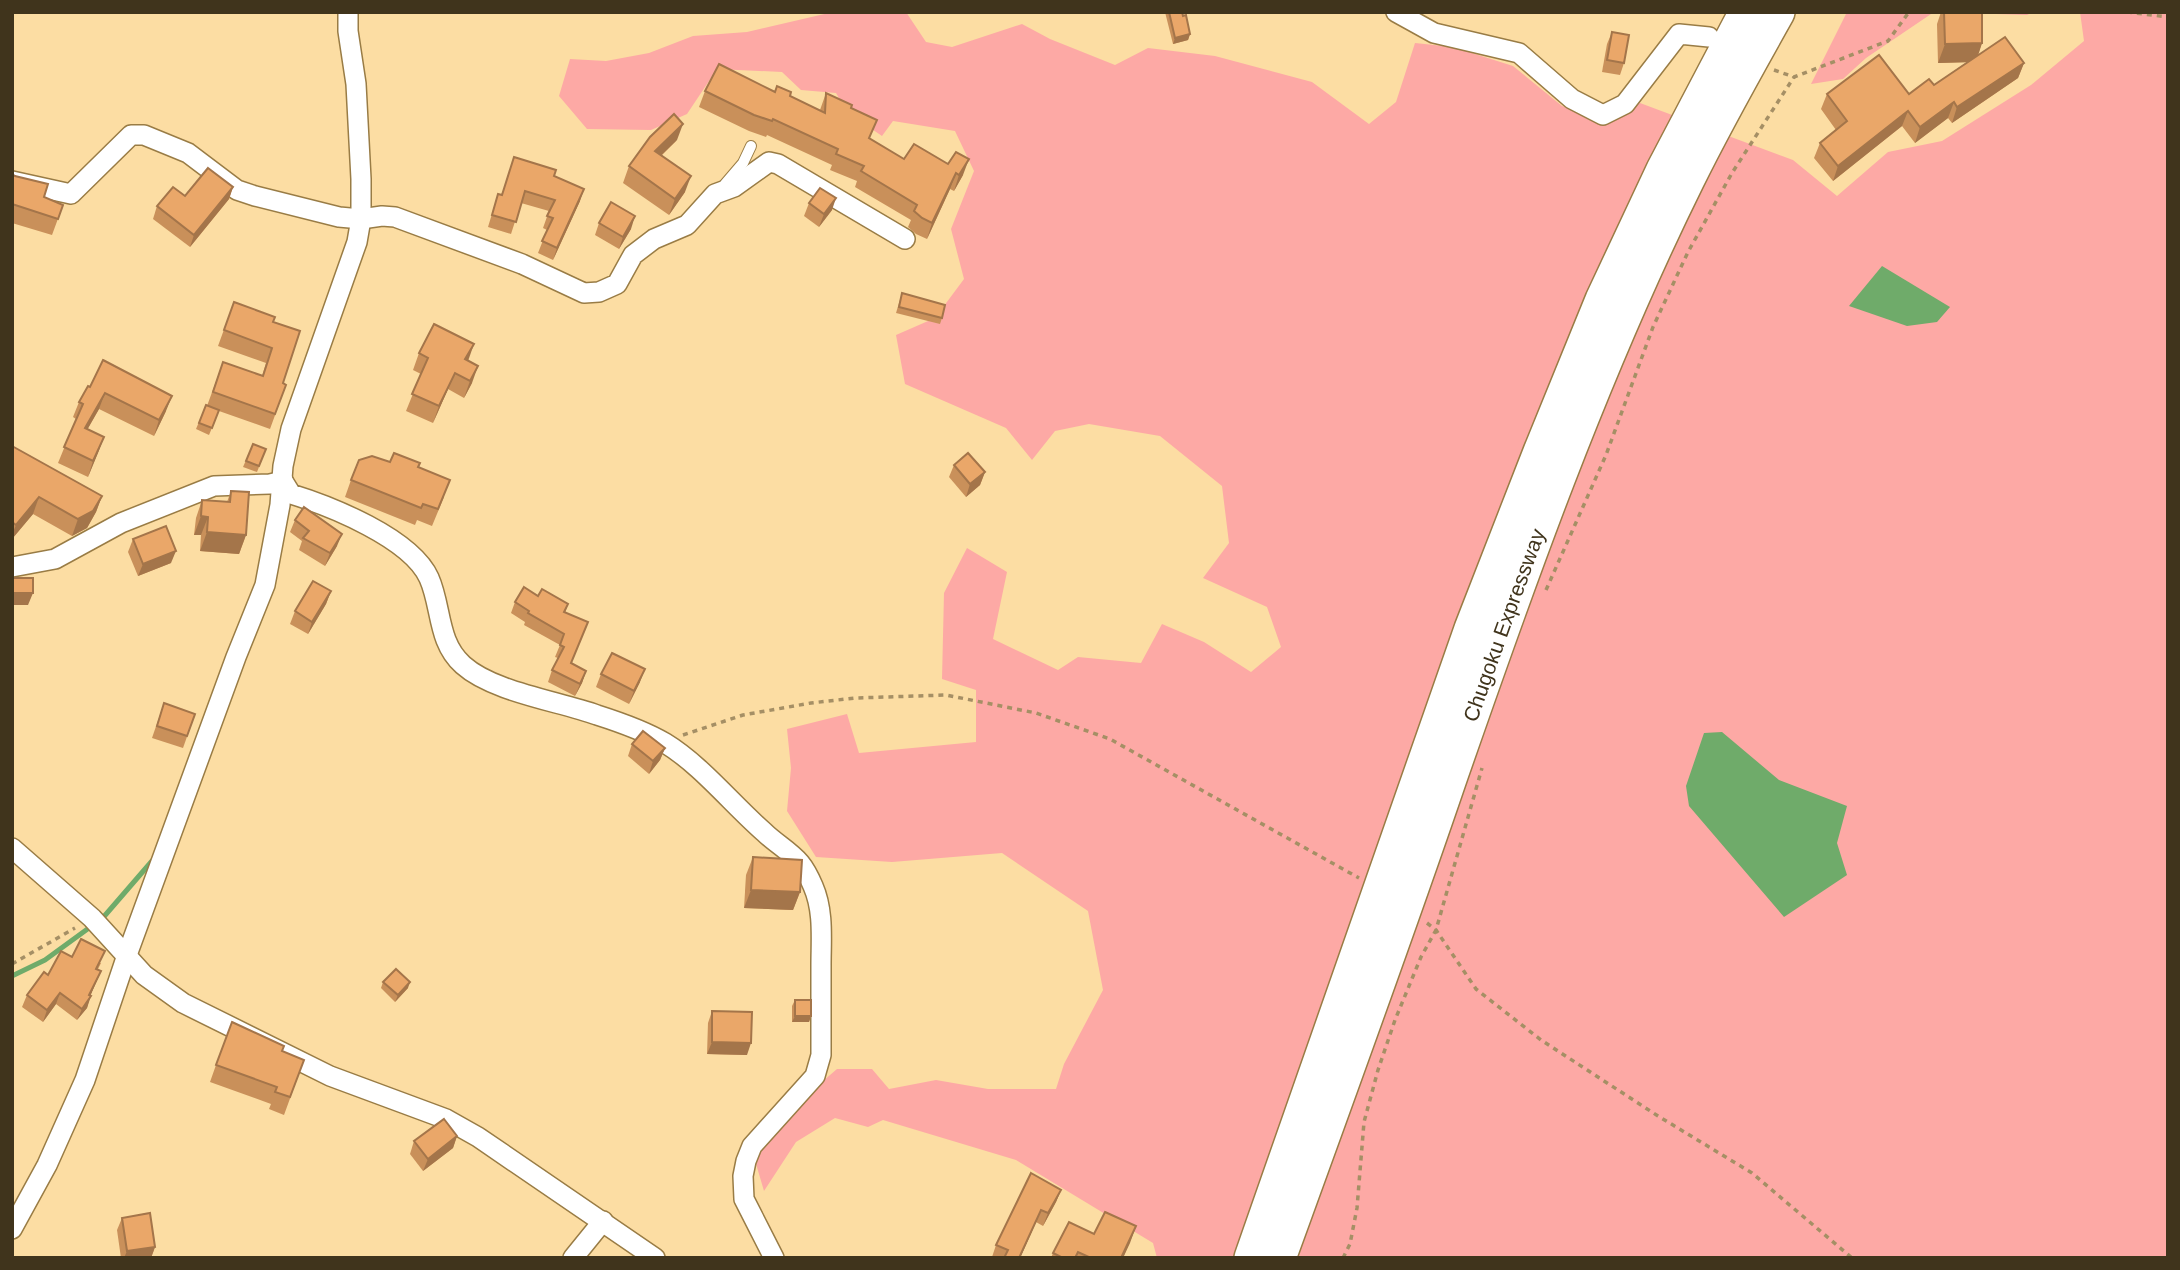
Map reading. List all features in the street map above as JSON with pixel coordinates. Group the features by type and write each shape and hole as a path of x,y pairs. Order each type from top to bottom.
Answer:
{"highway":[{"name":"Chugoku Expressway","path":"1252,1258 1472,629 1541,452 1603,300 1664,170 1747,12"},
{"name":"Chugoku Expressway","path":"1278,1258 1396,930 1494,644 1564,464 1629,307 1687,179 1777,12"}],"street":[{"path":"12,1228 47,1165 86,1080 127,955 265,585 291,429 357,242 361,219 356,84 348,12"},
{"path":"1395,12 1434,33 1519,53 1572,99 1603,115 1625,104 1679,34 1709,37"},
{"path":"12,181 71,194 131,135 145,135 188,153 237,190 339,217 396,217 522,264 584,293 598,292 617,284 633,255 654,239 687,225 715,194 734,187 769,162 778,164 905,239"},
{"path":"12,567 55,559 121,523 214,486 271,484 283,481"},
{"path":"283,481 291,494 362,523 406,550 419,562 429,578 444,637 453,654 464,666 481,678 596,714 665,743 686,758 764,833 800,863 813,886 821,915 821,1055 815,1076 752,1146 743,1175 744,1199 774,1258"},
{"path":"12,848 92,918 144,975 183,1003 330,1076 446,1119 478,1137 654,1258"},
{"path":"573,1258 603,1222"}],"lane":[{"path":"715,194 743,163 751,146"}],"path":[{"path":"1544,594 1606,454 1653,327 1688,252 1731,173 1794,77 1888,41 1909,12"},
{"path":"2127,12 2168,17"},
{"path":"1773,69 1794,77"},
{"path":"665,743 688,732 743,715 811,702 946,695 1035,713 1110,739 1359,878"},
{"path":"1343,1258 1350,1244 1357,1209 1364,1122 1378,1070 1421,957 1436,930 1483,764"},
{"path":"12,964 92,918"},
{"path":"1427,923 1436,930 1476,989 1541,1040 1752,1173 1852,1258"}],"shaded area":[{"path":"833,12 906,12 926,42 952,47 1022,24 1050,39 1115,65 1148,48 1215,56 1312,82 1369,124 1396,102 1415,43 1453,47 1513,66 1562,106 1603,120 1640,103 1793,160 1837,196 1888,152 1942,141 2031,85 2084,41 2080,12 2168,12 2168,1258 1157,1258 1153,1243 1016,1160 883,1120 868,1127 835,1118 796,1142 764,1191 754,1157 809,1093 837,1069 872,1069 889,1089 936,1080 988,1089 1056,1089 1064,1064 1103,990 1088,911 1002,853 892,862 816,857 787,811 791,768 787,729 847,714 859,753 976,742 976,690 942,679 944,593 967,548 1007,572 993,639 1058,670 1078,657 1141,663 1162,624 1204,642 1251,672 1281,647 1267,607 1203,578 1229,543 1222,486 1160,436 1089,424 1055,431 1032,460 1006,428 905,384 896,335 935,318 964,279 951,229 974,171 955,131 893,121 882,136 847,112 836,93 801,90 782,72 717,69 687,114 651,130 587,129 559,96 570,59 606,61 649,53 693,36 747,32"},
{"path":"1847,12 1934,12 1866,58 1843,79 1811,84"},
{"path":"1934,12 2033,12 2027,15"},
{"path":"1882,266 1950,307 1937,322 1907,326 1849,306"},
{"path":"1722,732 1779,780 1847,806 1837,843 1847,875 1784,917 1689,806 1686,786 1704,733"}],"building":[{"path":"1169,12 1182,12 1183,16 1186,15 1190,34 1175,38"},
{"path":"1944,12 1982,12 1982,43 1945,44"},
{"path":"1612,32 1629,35 1624,63 1607,60"},
{"path":"2005,37 2024,63 1957,107 1954,102 1920,127 1908,111 1838,166 1820,143 1847,121 1827,94 1879,55 1909,94 1929,79 1934,85"},
{"path":"719,64 775,92 777,86 791,92 790,96 825,113 826,93 852,105 851,108 877,120 869,138 904,159 914,144 948,164 956,152 969,159 959,175 956,173 932,223 914,211 917,205 861,171 864,166 836,154 838,149 773,119 772,121 754,115 705,91"},
{"path":"674,114 683,124 655,151 691,176 675,199 629,166 650,137"},
{"path":"514,157 556,170 554,176 584,189 557,248 542,241 553,218 547,216 555,200 525,191 516,222 492,215 498,194 502,195"},
{"path":"208,168 233,187 194,235 157,206 173,187 185,196"},
{"path":"12,174 48,184 44,197 63,205 58,219 12,204"},
{"path":"820,188 836,198 824,214 809,203"},
{"path":"611,202 635,216 623,237 599,223"},
{"path":"902,293 945,305 942,318 899,307"},
{"path":"234,302 275,317 273,322 300,331 283,383 286,385 275,414 213,392 223,362 263,376 272,348 224,330"},
{"path":"434,324 474,344 465,359 478,366 470,381 455,373 439,406 412,394 428,358 419,353"},
{"path":"103,360 172,396 159,420 105,393 85,428 104,437 93,461 64,447 83,404 79,402 88,386 90,387"},
{"path":"206,405 219,410 212,428 199,423"},
{"path":"253,444 266,449 259,466 246,461"},
{"path":"12,446 102,496 93,511 78,519 39,497 16,525 12,522"},
{"path":"394,453 420,463 418,467 450,480 438,509 423,504 421,508 351,480 359,460 372,456 390,462"},
{"path":"968,453 985,472 970,484 954,465"},
{"path":"231,491 249,492 246,535 207,532 208,517 201,516 202,500 230,502"},
{"path":"304,507 342,534 330,553 303,538 309,531 295,520"},
{"path":"166,526 176,551 143,564 133,539"},
{"path":"12,578 33,578 33,593 12,593"},
{"path":"313,581 331,591 312,622 295,611"},
{"path":"524,587 538,596 542,589 568,604 564,612 588,622 571,663 586,671 580,684 552,670 564,647 560,645 564,634 528,613 529,611 515,602"},
{"path":"612,653 645,669 634,691 601,674"},
{"path":"164,703 195,714 187,736 157,726"},
{"path":"643,731 665,748 653,761 632,744"},
{"path":"753,857 802,860 800,892 751,890"},
{"path":"81,939 105,951 96,969 101,971 89,995 91,996 82,1009 60,993 47,1010 27,995 44,972 48,975 61,951 72,957"},
{"path":"396,969 410,982 398,995 383,982"},
{"path":"795,1000 811,1000 811,1016 795,1016"},
{"path":"712,1011 752,1012 751,1043 712,1042"},
{"path":"232,1022 284,1046 282,1051 304,1060 290,1097 275,1092 277,1087 216,1065"},
{"path":"444,1119 457,1136 428,1159 414,1141"},
{"path":"1031,1173 1061,1190 1048,1213 1041,1210 1019,1258 1004,1258 1008,1250 996,1245"},
{"path":"1105,1212 1136,1226 1121,1258 1091,1258 1078,1252 1075,1258 1063,1258 1053,1253 1069,1222 1094,1234"},
{"path":"150,1213 155,1247 127,1251 122,1218"}],"waterway":[{"path":"101,920 152,861"},
{"path":"12,976 45,960 93,925"}]}
